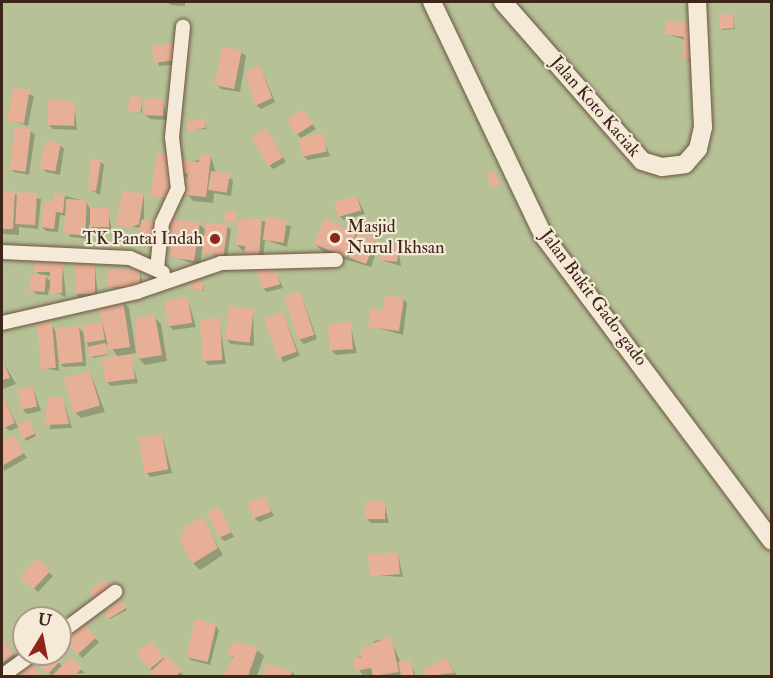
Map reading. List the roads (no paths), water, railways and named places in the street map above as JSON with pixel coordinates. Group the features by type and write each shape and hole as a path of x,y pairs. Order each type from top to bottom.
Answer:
{"street":[{"name":"Jalan Bukit Gado-gado","path":"432,2 543,235 771,541"},
{"name":"Jalan Koto Kaciak","path":"503,2 642,162 662,167 685,164 698,149 703,127 697,2"},
{"path":"157,268 162,223 178,189 172,137 183,27"},
{"path":"2,252 130,258 157,268 171,279"},
{"path":"2,323 171,279 221,263 336,260"},
{"path":"72,624 115,592"},
{"path":"2,676 16,666"}],"place":[{"name":"Masjid Nurul Ikhsan","path":"335,238"},
{"name":"TK Pantai Indah","path":"215,239"}]}
